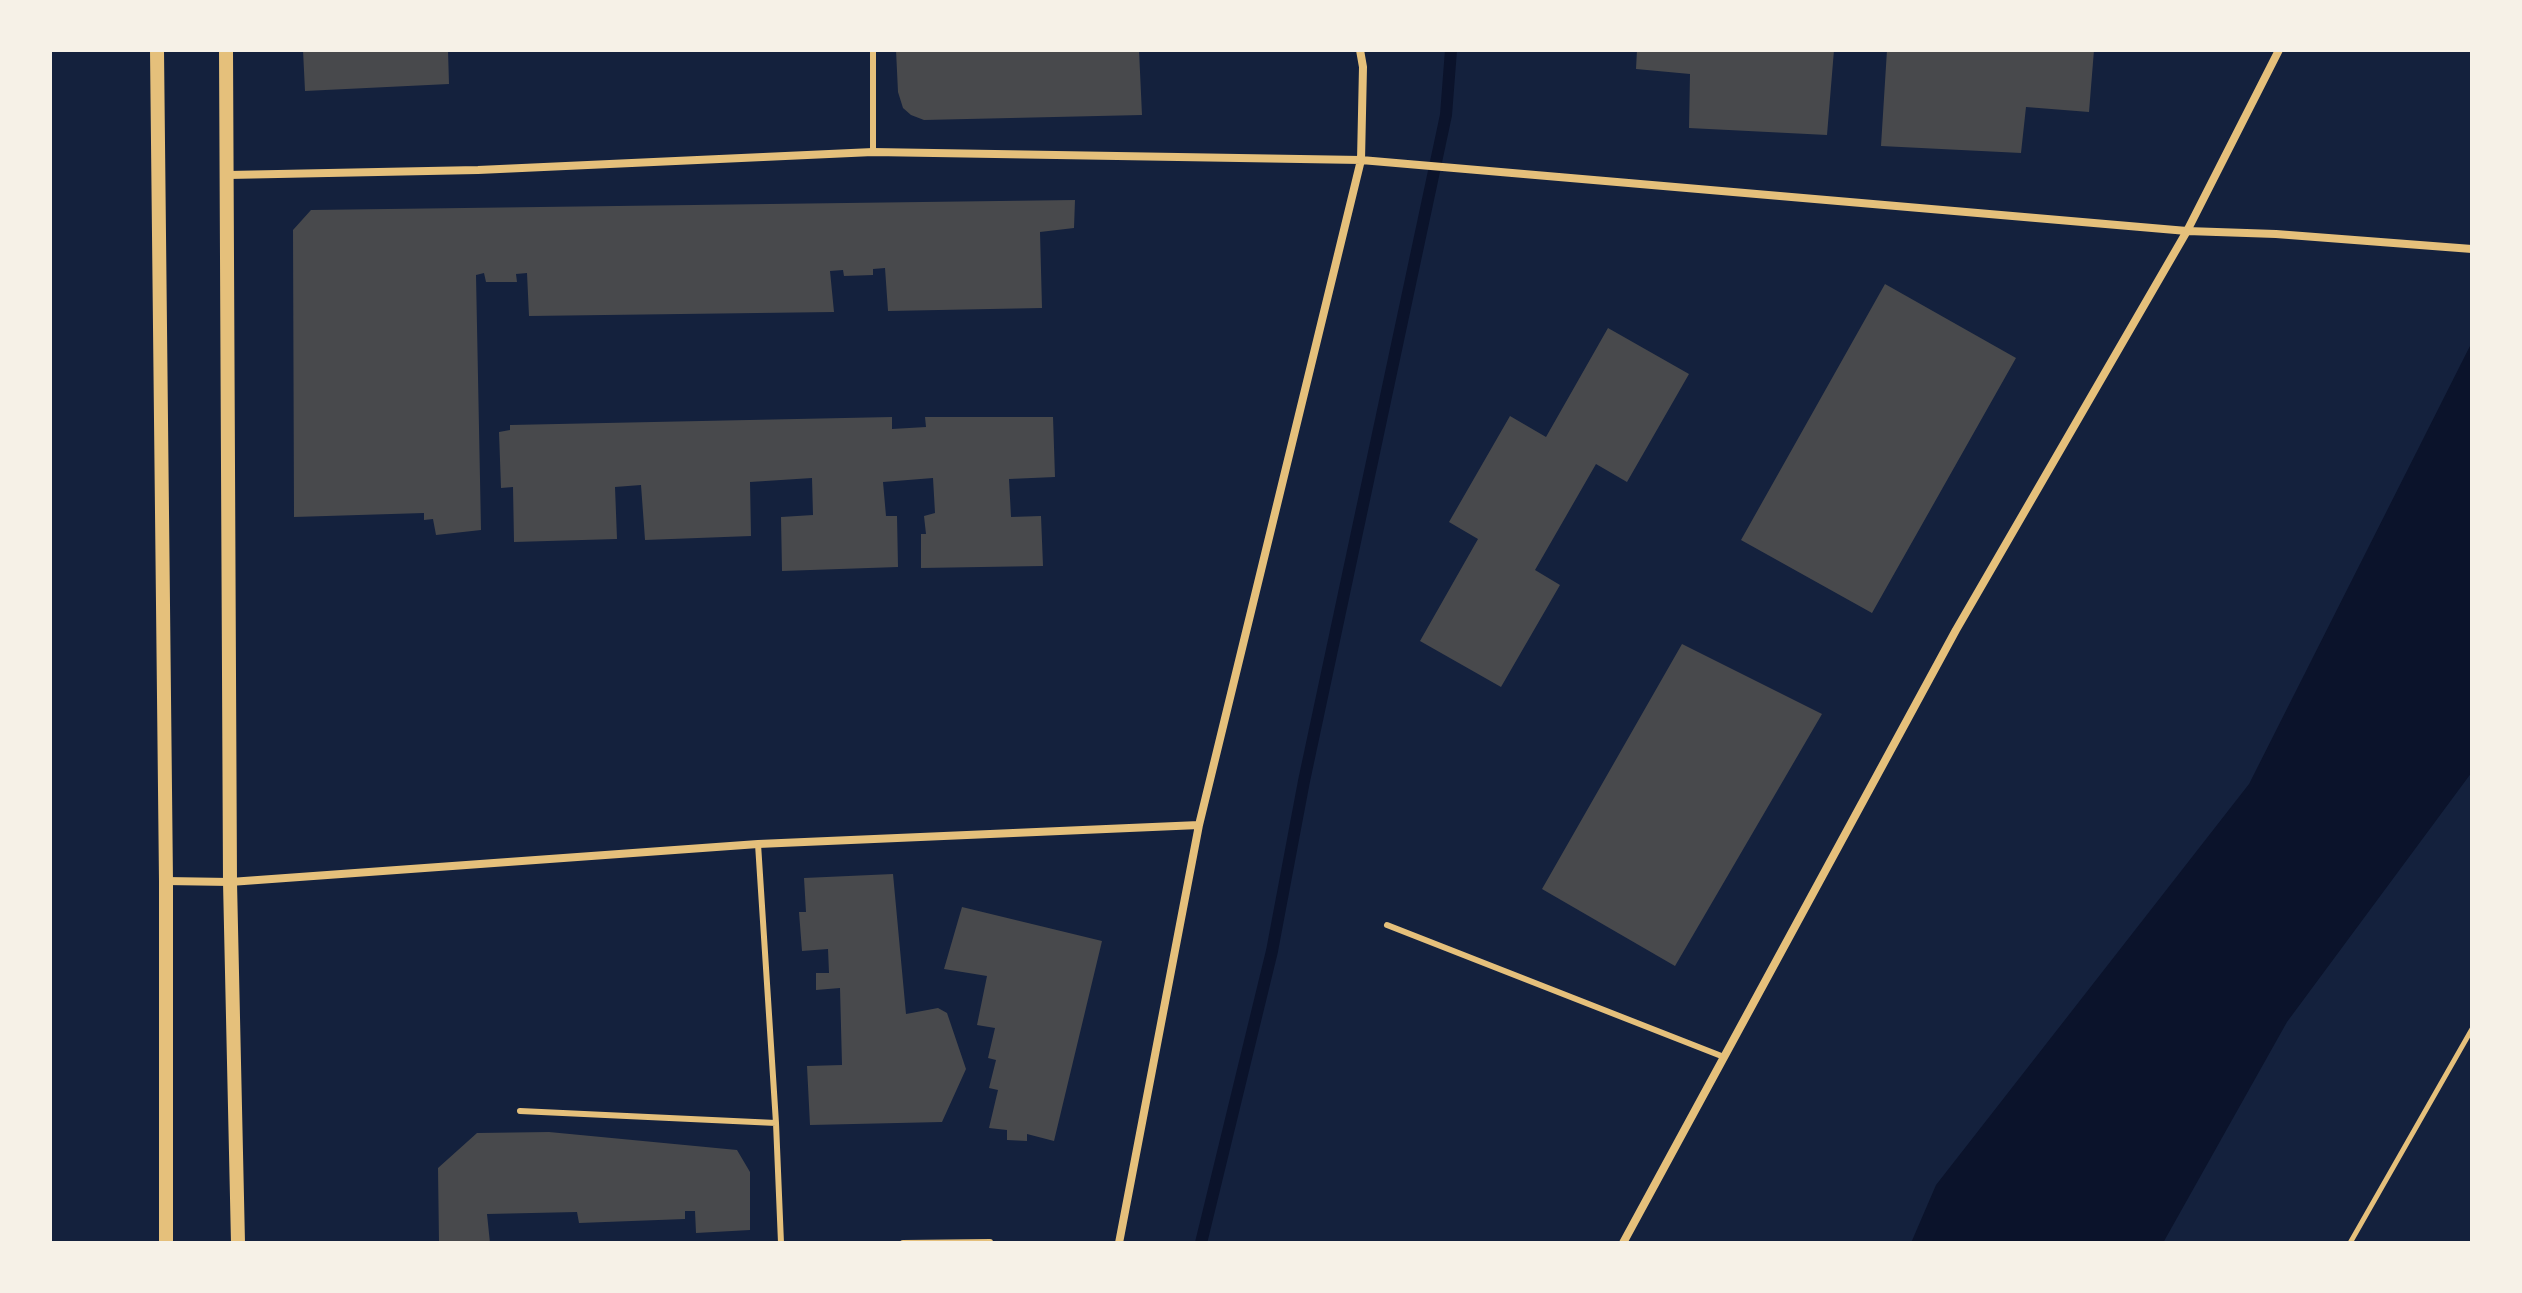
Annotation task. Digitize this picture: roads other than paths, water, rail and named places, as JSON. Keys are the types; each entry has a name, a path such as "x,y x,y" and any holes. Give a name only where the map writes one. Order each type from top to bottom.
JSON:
{"street":[{"path":"157,50 166,881 166,1243"},
{"path":"226,50 230,882 238,1243"},
{"path":"1119,1243 1199,825 1361,160 1363,67 1360,50"},
{"path":"1623,1243 1956,630 2187,231 2279,50"},
{"path":"228,175 478,170 873,152 1361,160 2187,231 2276,234 2472,249"},
{"path":"166,881 230,882 758,844 1199,825"}],"lane":[{"path":"873,50 873,152"},
{"path":"758,844 781,1243"},
{"path":"1387,925 1724,1057"},
{"path":"520,1111 776,1123"},
{"path":"903,1243 990,1242"}],"water":[{"path":"2472,342 2472,772 2287,1022 2163,1243 1911,1243 1936,1185 2249,784"}],"waterway":[{"path":"1201,1243 1272,951 1304,781 1446,115 1451,50"}]}
